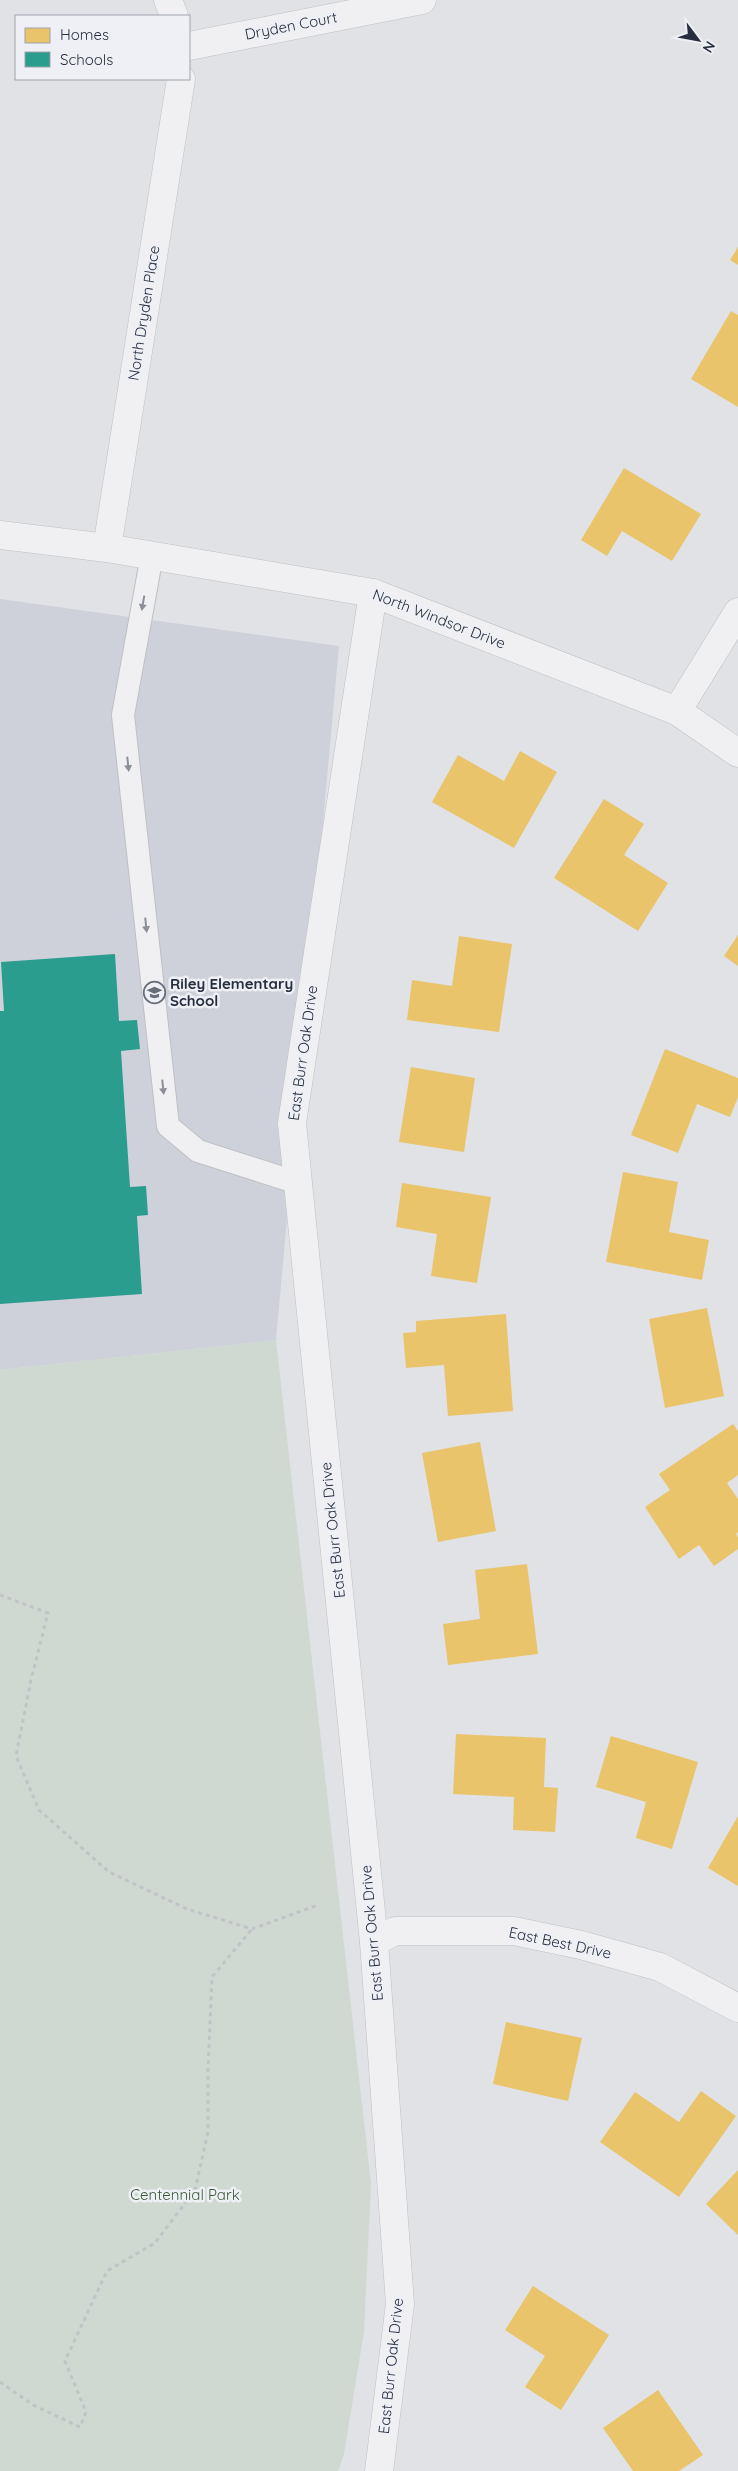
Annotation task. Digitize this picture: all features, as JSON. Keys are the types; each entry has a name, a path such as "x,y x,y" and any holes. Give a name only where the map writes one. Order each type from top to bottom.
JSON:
{"street":[{"path":"168,0 174,15"},
{"name":"Dryden Court","path":"190,46 422,0"},
{"name":"North Dryden Place","path":"107,548 181,80"},
{"name":"North Windsor Drive","path":"0,535 107,548 373,593 677,710 738,753"},
{"name":"East Burr Oak Drive","path":"373,593 292,1123 374,1942 400,2304 379,2471"},
{"path":"677,710 738,612"},
{"name":"East Best Drive","path":"374,1942 395,1931 514,1931 581,1945 660,1967 738,2008"}],"lane":[{"path":"152,555 122,715 168,1126 198,1151 298,1183"}],"path":[{"path":"0,1595 48,1613 31,1680 16,1756 38,1810 109,1872 187,1909 252,1929"},
{"path":"0,2382 33,2405 80,2427 86,2412 66,2361 107,2271 155,2243 194,2190 208,2132 208,2070 212,1977 252,1929 318,1905"}],"shaded area":[{"name":"Riley Elementary School","path":"0,599 339,646 276,1340 0,1370"}],"green space":[{"name":"Centennial Park","path":"276,1340 371,2184 364,2332 344,2454 338,2471 0,2471 0,1370"}],"building: Homes":[{"path":"738,247 738,265 730,260"},
{"path":"731,311 738,315 738,407 691,379"},
{"path":"624,468 701,514 672,561 622,531 607,556 581,540"},
{"path":"520,751 557,772 514,848 432,802 458,755 504,781"},
{"path":"604,799 644,824 624,855 668,883 638,931 554,878"},
{"path":"738,935 738,966 724,956"},
{"path":"459,936 512,944 499,1032 407,1020 412,980 452,986"},
{"path":"665,1049 738,1078 738,1097 730,1117 697,1104 678,1153 631,1135"},
{"path":"411,1067 475,1078 464,1152 399,1142"},
{"path":"623,1172 678,1182 669,1232 709,1240 702,1280 606,1262"},
{"path":"402,1183 491,1197 477,1283 431,1276 437,1234 396,1227"},
{"path":"707,1308 724,1396 665,1408 649,1319"},
{"path":"506,1314 513,1411 448,1416 444,1365 406,1368 403,1333 416,1332 416,1321"},
{"path":"733,1424 738,1431 738,1475 727,1483 738,1499 738,1532 736,1534 738,1537 738,1549 714,1566 699,1545 679,1559 645,1507 670,1490 659,1474"},
{"path":"480,1442 496,1531 438,1542 422,1453"},
{"path":"527,1564 538,1654 448,1665 443,1624 480,1619 475,1570"},
{"path":"456,1734 546,1738 544,1787 558,1788 555,1832 513,1830 514,1797 453,1794"},
{"path":"611,1736 698,1762 672,1849 636,1838 646,1802 596,1787"},
{"path":"738,1816 738,1886 708,1868"},
{"path":"506,2022 582,2038 568,2101 493,2084"},
{"path":"701,2091 736,2116 679,2197 600,2142 635,2092 679,2122"},
{"path":"738,2170 738,2235 706,2204"},
{"path":"533,2286 609,2335 561,2410 525,2387 545,2356 505,2330"},
{"path":"658,2390 703,2455 679,2471 633,2471 603,2428"}],"building: Schools":[{"path":"115,954 119,1021 137,1020 140,1049 121,1051 130,1187 146,1186 148,1215 137,1216 142,1294 0,1304 0,1011 4,1011 1,962"}],"place":[{"name":"Riley Elementary School","path":"154,993"}]}
